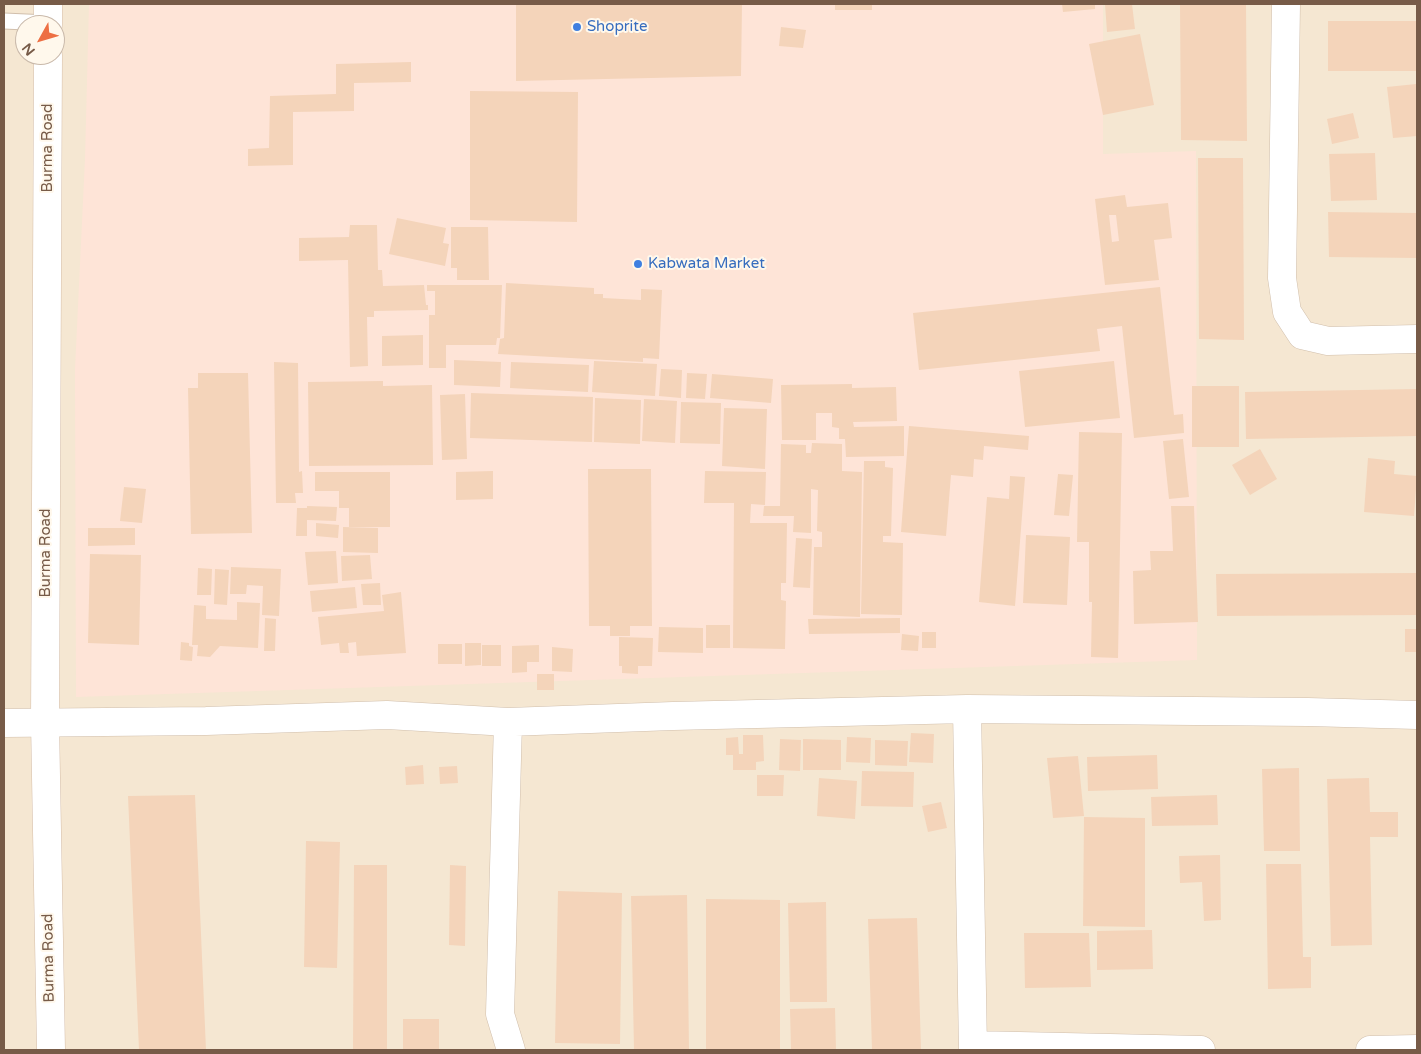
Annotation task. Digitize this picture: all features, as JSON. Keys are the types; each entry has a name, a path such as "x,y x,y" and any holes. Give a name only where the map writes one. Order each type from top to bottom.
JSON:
{"street":[{"path":"1286,4 1282,278 1287,312 1302,335 1328,341 1417,339"},
{"name":"Burma Road","path":"48,65 45,722 51,1050"},
{"path":"4,723 206,721 387,715 508,722 967,709 1308,712 1417,715"},
{"path":"967,709 973,1048 1201,1050"},
{"path":"508,722 500,1014 511,1050"},
{"path":"1370,1050 1417,1049"}],"shaded area":[{"path":"4,4 1417,4 1417,1050 4,1050"},
{"name":"Kabwata Market","path":"89,4 1103,4 1103,154 1196,151 1197,660 76,697 75,369 85,159"}],"building":[{"path":"516,4 742,4 741,76 516,81"},
{"path":"835,4 872,4 872,10 835,10"},
{"path":"1062,4 1095,4 1095,9 1063,12"},
{"path":"1105,4 1132,4 1135,29 1107,32"},
{"path":"1180,4 1246,4 1247,141 1181,140"},
{"path":"1328,21 1417,21 1417,71 1328,71"},
{"path":"781,27 806,30 803,48 779,46"},
{"path":"1140,34 1154,105 1103,115 1089,44"},
{"path":"411,62 411,82 354,83 354,111 293,112 293,165 248,166 248,149 269,148 270,96 336,94 336,64"},
{"path":"1416,84 1417,136 1393,138 1387,87"},
{"path":"470,91 578,92 577,222 470,220"},
{"path":"1353,113 1359,138 1332,144 1327,119"},
{"path":"1375,153 1377,200 1331,201 1329,154"},
{"path":"1198,158 1243,158 1244,340 1199,339"},
{"path":"1125,195 1127,207 1168,203 1172,238 1154,240 1159,280 1105,285 1095,199","holes":["1109,215 1116,215 1119,241 1112,242"]},
{"path":"1328,212 1417,213 1417,258 1329,257"},
{"path":"397,218 446,228 443,243 449,244 445,266 389,254"},
{"path":"350,225 377,225 378,270 382,270 383,286 424,285 426,305 428,305 428,310 374,311 374,317 367,317 368,366 350,367 348,260 299,261 299,238 349,237"},
{"path":"451,227 488,227 489,280 457,280 457,268 451,268"},
{"path":"506,283 594,288 594,294 603,294 603,298 641,300 641,289 662,290 659,359 643,358 643,362 498,354 500,339 504,338"},
{"path":"427,285 502,285 500,338 497,338 496,345 446,345 446,368 429,368 429,315 435,315 435,291 427,291"},
{"path":"1160,287 1174,415 1183,414 1184,433 1134,438 1122,326 1097,329 1100,351 919,370 913,313"},
{"path":"423,335 423,365 382,366 382,336"},
{"path":"454,360 501,362 500,387 454,385"},
{"path":"594,361 657,364 655,396 592,392"},
{"path":"1114,361 1120,418 1025,427 1019,371"},
{"path":"274,362 298,363 299,472 302,471 303,493 295,493 296,503 276,503"},
{"path":"511,362 589,365 588,392 510,388"},
{"path":"661,369 682,370 681,398 659,396"},
{"path":"198,373 248,373 252,533 191,534 188,388 198,388"},
{"path":"687,373 707,374 705,399 686,398"},
{"path":"712,374 773,379 771,403 710,398"},
{"path":"383,381 383,386 432,385 433,465 309,466 308,382"},
{"path":"852,384 852,388 896,387 897,421 853,422 854,427 904,426 904,456 846,457 845,439 839,439 839,428 832,427 832,413 816,413 816,440 782,440 781,385"},
{"path":"1192,386 1239,386 1239,447 1192,447"},
{"path":"1417,389 1417,436 1246,439 1245,392"},
{"path":"471,393 593,397 592,442 470,438"},
{"path":"465,394 467,459 442,460 440,395"},
{"path":"595,398 641,400 640,444 594,442"},
{"path":"644,399 677,401 675,443 642,441"},
{"path":"681,402 721,403 720,444 680,443"},
{"path":"724,408 767,409 765,469 722,466"},
{"path":"909,426 1029,436 1028,450 984,446 983,460 974,459 973,477 951,475 946,536 901,532"},
{"path":"1079,432 1122,433 1118,658 1091,657 1092,602 1089,602 1089,542 1077,542"},
{"path":"1183,439 1189,497 1169,499 1163,441"},
{"path":"812,443 842,444 842,471 862,472 860,617 813,615 814,547 822,547 822,532 817,531 818,490 811,489 811,533 793,532 794,516 763,516 764,506 780,506 781,444 806,445 806,453 811,453"},
{"path":"1260,449 1277,479 1250,495 1232,465"},
{"path":"1368,458 1395,461 1394,474 1417,476 1414,516 1364,512"},
{"path":"864,461 885,461 885,467 893,468 891,536 883,536 883,542 903,543 902,615 861,614"},
{"path":"588,469 651,469 652,626 630,626 630,636 610,636 610,626 589,626"},
{"path":"493,471 493,499 456,500 456,472"},
{"path":"705,471 766,472 765,505 751,504 750,523 787,523 786,583 781,583 781,600 786,601 785,649 733,648 734,503 704,503"},
{"path":"315,472 390,472 390,527 349,527 349,508 339,508 339,491 315,491"},
{"path":"1058,474 1073,475 1069,516 1054,515"},
{"path":"1010,476 1025,477 1015,606 979,602 987,497 1009,499"},
{"path":"124,487 146,489 142,523 120,521"},
{"path":"307,506 337,507 336,521 307,520 307,536 296,536 297,508 307,508"},
{"path":"1171,506 1194,506 1198,622 1134,624 1133,571 1151,570 1150,551 1173,551"},
{"path":"316,523 339,525 338,538 316,536"},
{"path":"343,527 378,528 378,553 343,552"},
{"path":"88,528 135,528 135,545 88,546"},
{"path":"1026,535 1070,537 1067,605 1023,603"},
{"path":"796,538 812,539 810,588 793,587"},
{"path":"336,551 338,583 308,585 305,552"},
{"path":"90,554 141,555 139,645 88,643"},
{"path":"370,555 372,579 342,581 341,556"},
{"path":"231,567 281,569 279,616 262,615 263,586 247,585 246,594 230,594"},
{"path":"198,568 212,569 211,595 197,595"},
{"path":"215,569 229,570 227,605 214,604"},
{"path":"1417,573 1417,615 1217,616 1216,574"},
{"path":"380,583 381,605 363,605 361,584"},
{"path":"355,587 357,608 312,612 310,591"},
{"path":"401,592 406,653 357,656 356,642 348,643 349,653 340,653 339,643 321,645 318,617 384,611 382,595"},
{"path":"237,602 260,603 258,648 220,646 210,657 197,656 198,645 192,645 194,605 206,606 206,619 237,620"},
{"path":"265,618 276,619 275,651 264,651"},
{"path":"900,618 900,633 809,634 808,619"},
{"path":"706,625 730,625 730,648 706,648"},
{"path":"659,627 703,628 703,653 658,652"},
{"path":"1405,629 1417,629 1417,652 1405,652"},
{"path":"922,632 936,632 936,648 922,648"},
{"path":"902,634 919,636 918,651 901,650"},
{"path":"619,637 653,638 652,666 638,666 638,674 622,673 622,666 619,666"},
{"path":"181,642 189,643 189,646 193,647 192,661 180,660"},
{"path":"465,643 481,643 481,665 465,666"},
{"path":"438,644 462,644 462,664 438,664"},
{"path":"482,645 501,645 501,666 482,666"},
{"path":"539,645 539,662 527,662 527,672 512,673 512,646"},
{"path":"552,647 573,649 572,672 552,671"},
{"path":"537,674 554,674 554,690 537,690"},
{"path":"911,733 934,734 933,763 909,762"},
{"path":"743,735 763,735 764,761 756,762 756,770 733,770 733,755 726,755 726,738 738,737 739,754 743,754"},
{"path":"847,737 871,738 870,763 846,762"},
{"path":"780,739 801,740 800,771 779,770"},
{"path":"803,739 841,740 841,770 803,770"},
{"path":"875,740 908,741 907,766 875,765"},
{"path":"1157,755 1158,789 1088,791 1087,757"},
{"path":"1078,756 1084,816 1053,818 1047,758"},
{"path":"423,765 424,784 406,785 405,767"},
{"path":"457,766 458,783 440,784 439,767"},
{"path":"1299,768 1300,851 1264,851 1262,769"},
{"path":"862,771 914,772 913,807 861,806"},
{"path":"757,775 784,775 783,796 757,796"},
{"path":"819,778 857,781 855,819 817,816"},
{"path":"1369,778 1370,812 1398,812 1398,837 1370,837 1372,945 1331,946 1327,779"},
{"path":"195,795 206,1050 139,1050 128,796"},
{"path":"1217,795 1218,825 1152,826 1151,797"},
{"path":"941,802 947,828 928,832 922,806"},
{"path":"1084,817 1145,818 1145,927 1083,926"},
{"path":"306,841 340,842 337,968 304,967"},
{"path":"1220,855 1221,920 1204,921 1202,882 1180,883 1179,856"},
{"path":"1266,864 1301,864 1303,957 1311,957 1311,988 1268,989"},
{"path":"354,865 387,865 387,1050 353,1050"},
{"path":"450,865 466,866 465,946 449,945"},
{"path":"558,891 622,893 620,1044 555,1043"},
{"path":"687,895 689,1050 634,1050 631,896"},
{"path":"706,899 780,900 780,1050 706,1050"},
{"path":"826,902 827,1002 790,1002 788,903"},
{"path":"917,918 921,1050 872,1050 868,919"},
{"path":"1152,930 1153,969 1097,970 1097,931"},
{"path":"1024,933 1089,933 1091,987 1025,988"},
{"path":"835,1008 836,1050 791,1050 790,1009"},
{"path":"403,1019 439,1019 439,1050 403,1050"}],"place":[{"name":"Shoprite","path":"577,27"},
{"name":"Kabwata Market","path":"638,264"}]}
